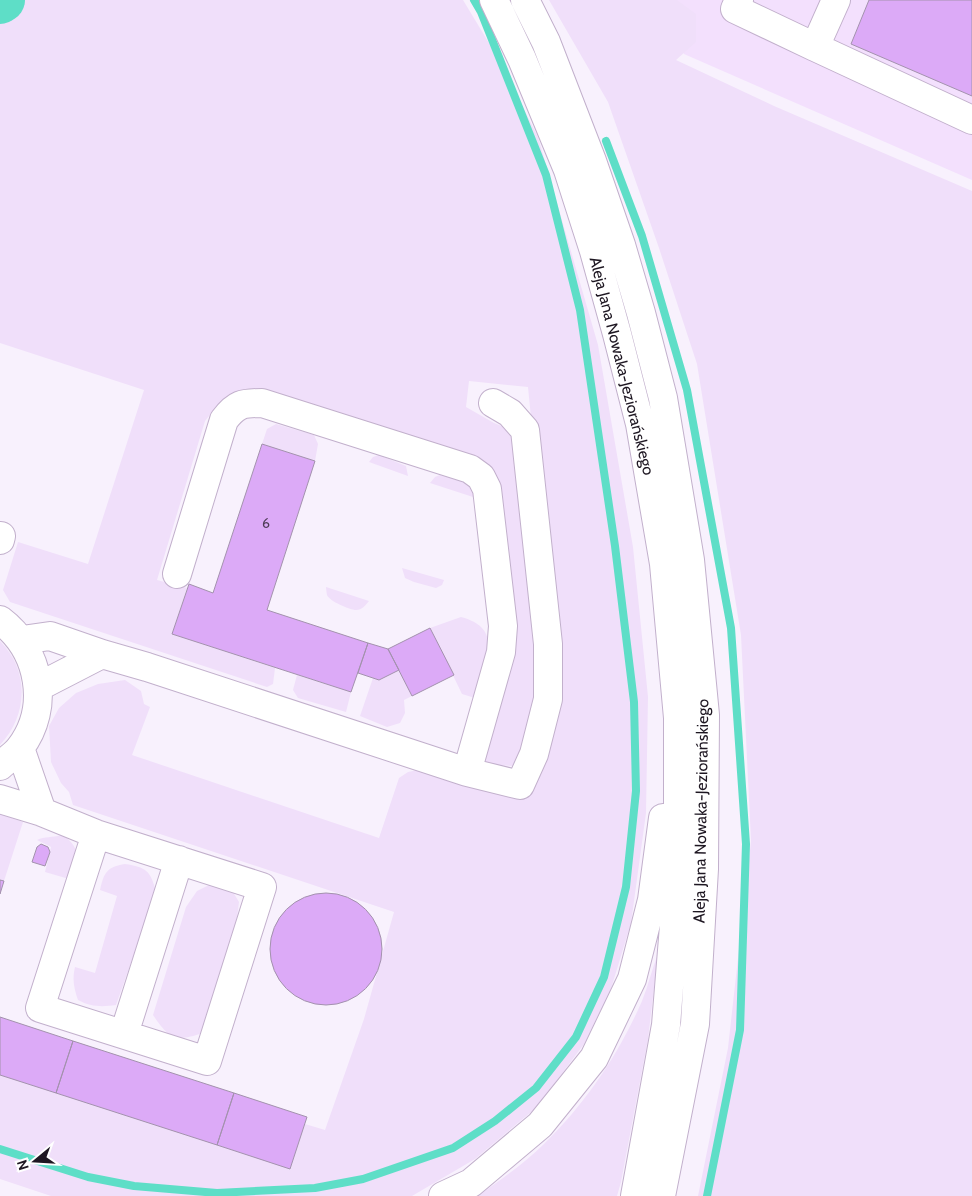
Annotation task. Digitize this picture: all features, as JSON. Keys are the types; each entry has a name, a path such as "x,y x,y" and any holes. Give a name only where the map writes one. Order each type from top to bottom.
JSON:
{"main road":[{"name":"Aleja Jana Nowaka-Jeziorańskiego","path":"494,0 522,58 568,170 594,251 618,334 644,444 664,564 678,718 678,876 666,1025 635,1196"},
{"name":"Aleja Jana Nowaka-Jeziorańskiego","path":"525,0 546,42 592,160 621,245 641,312 663,398 690,560 705,715 704,869 695,1024 661,1196"},
{"path":"816,47 836,0"},
{"path":"733,3 816,47 972,120"},
{"path":"177,574 224,420 233,408 248,403 262,403 470,469 481,478 487,489 503,626 501,652 467,772"},
{"path":"22,640 50,636 467,772 520,785 534,754 548,700 548,644 525,430 510,413 493,403"},
{"path":"0,620 22,640 33,662 38,687 37,709 31,730 10,757 42,812"},
{"path":"38,687 102,654"},
{"path":"443,1196 471,1182 540,1125 594,1058 632,979 650,909 678,718"},
{"path":"0,799 42,812 96,834 262,887 207,1061 40,1008 96,834"},
{"path":"124,1034 179,860"}],"shaded area":[{"path":"0,0 463,0 498,58 538,137 598,345 633,547 648,697 646,813 631,923 610,992 584,1044 537,1107 475,1159 412,1196 51,1196 0,1179 0,1075 290,1168 305,1124 325,1130 364,1019 394,912 73,805 69,792 61,783 51,762 49,726 59,708 76,693 98,684 125,680 141,691 144,704 150,707 132,755 379,838 399,778 408,772 422,769 525,795 542,750 533,438 528,387 469,381 466,407 494,423 511,430 518,444 539,657 534,728 527,753 513,766 480,764 514,645 491,473 243,394 217,406 205,421 157,580 187,588 172,634 275,668 273,684 267,687 10,602 3,590 18,542 88,564 144,390 0,343"},
{"path":"549,0 677,0 696,14 696,42 676,60 774,106 972,191 972,1196 698,1196 728,1048 751,841 741,635 697,364 608,102"},
{"path":"648,0 972,0 972,180 684,54"},
{"path":"276,424 314,435 318,444 315,461 262,444 267,429"},
{"path":"379,455 406,466 408,476 369,462 373,457"},
{"path":"440,475 467,483 473,488 473,497 430,483 435,477"},
{"path":"402,568 444,580 442,585 436,588 414,582 405,578"},
{"path":"326,587 369,601 360,609 349,608 329,597"},
{"path":"461,617 475,623 484,630 488,639 487,661 475,698 462,694 430,628"},
{"path":"0,641 10,653 17,666 21,679 22,693 16,720 0,745"},
{"path":"399,670 412,696 404,700 405,713 400,723 387,727 360,716 373,678 379,680"},
{"path":"297,675 351,692 346,712 298,698 293,690"},
{"path":"0,814 23,822 4,881 0,880"},
{"path":"61,835 73,845 78,857 78,861 69,879 45,872 51,847 37,840"},
{"path":"125,864 146,871 152,879 156,892 116,1005 92,1005 78,1000 74,984 75,967 95,973 117,896 100,890 101,884 107,871"},
{"path":"211,884 233,892 239,902 237,918 203,1033 186,1038 174,1037 164,1030 153,1015 186,907 197,891"},
{"path":"658,954 648,1039 617,1196 478,1196 512,1172 536,1151 559,1129 587,1095 612,1059 633,1021"}],"building":[{"path":"869,0 972,0 972,96 851,44"},
{"path":"262,444 315,461 267,610 368,643 351,692 172,634 189,584 213,593"},
{"path":"430,628 454,675 412,696 388,649"},
{"path":"368,643 388,649 399,670 379,680 358,673"},
{"path":"41,844 48,847 50,852 45,866 32,862 37,847"},
{"path":"0,880 4,881 0,894"},
{"path":"326,893 347,897 366,909 378,928 382,949 378,970 366,989 347,1001 326,1005 305,1001 286,989 274,970 270,949 274,928 286,909 305,897"},
{"path":"0,1017 73,1041 56,1093 0,1075"},
{"path":"73,1041 234,1093 217,1145 56,1093"},
{"path":"234,1093 307,1117 290,1169 217,1145"}],"waterway":[{"path":"0,1149 88,1177 134,1186 217,1193 315,1188 363,1179 453,1148 495,1121 536,1088 576,1037 604,977 626,887 636,791 634,702 615,546 580,310 546,175 481,12 474,0"},
{"path":"606,141 642,236 687,390 731,628 746,844 740,1030 707,1196"}]}
